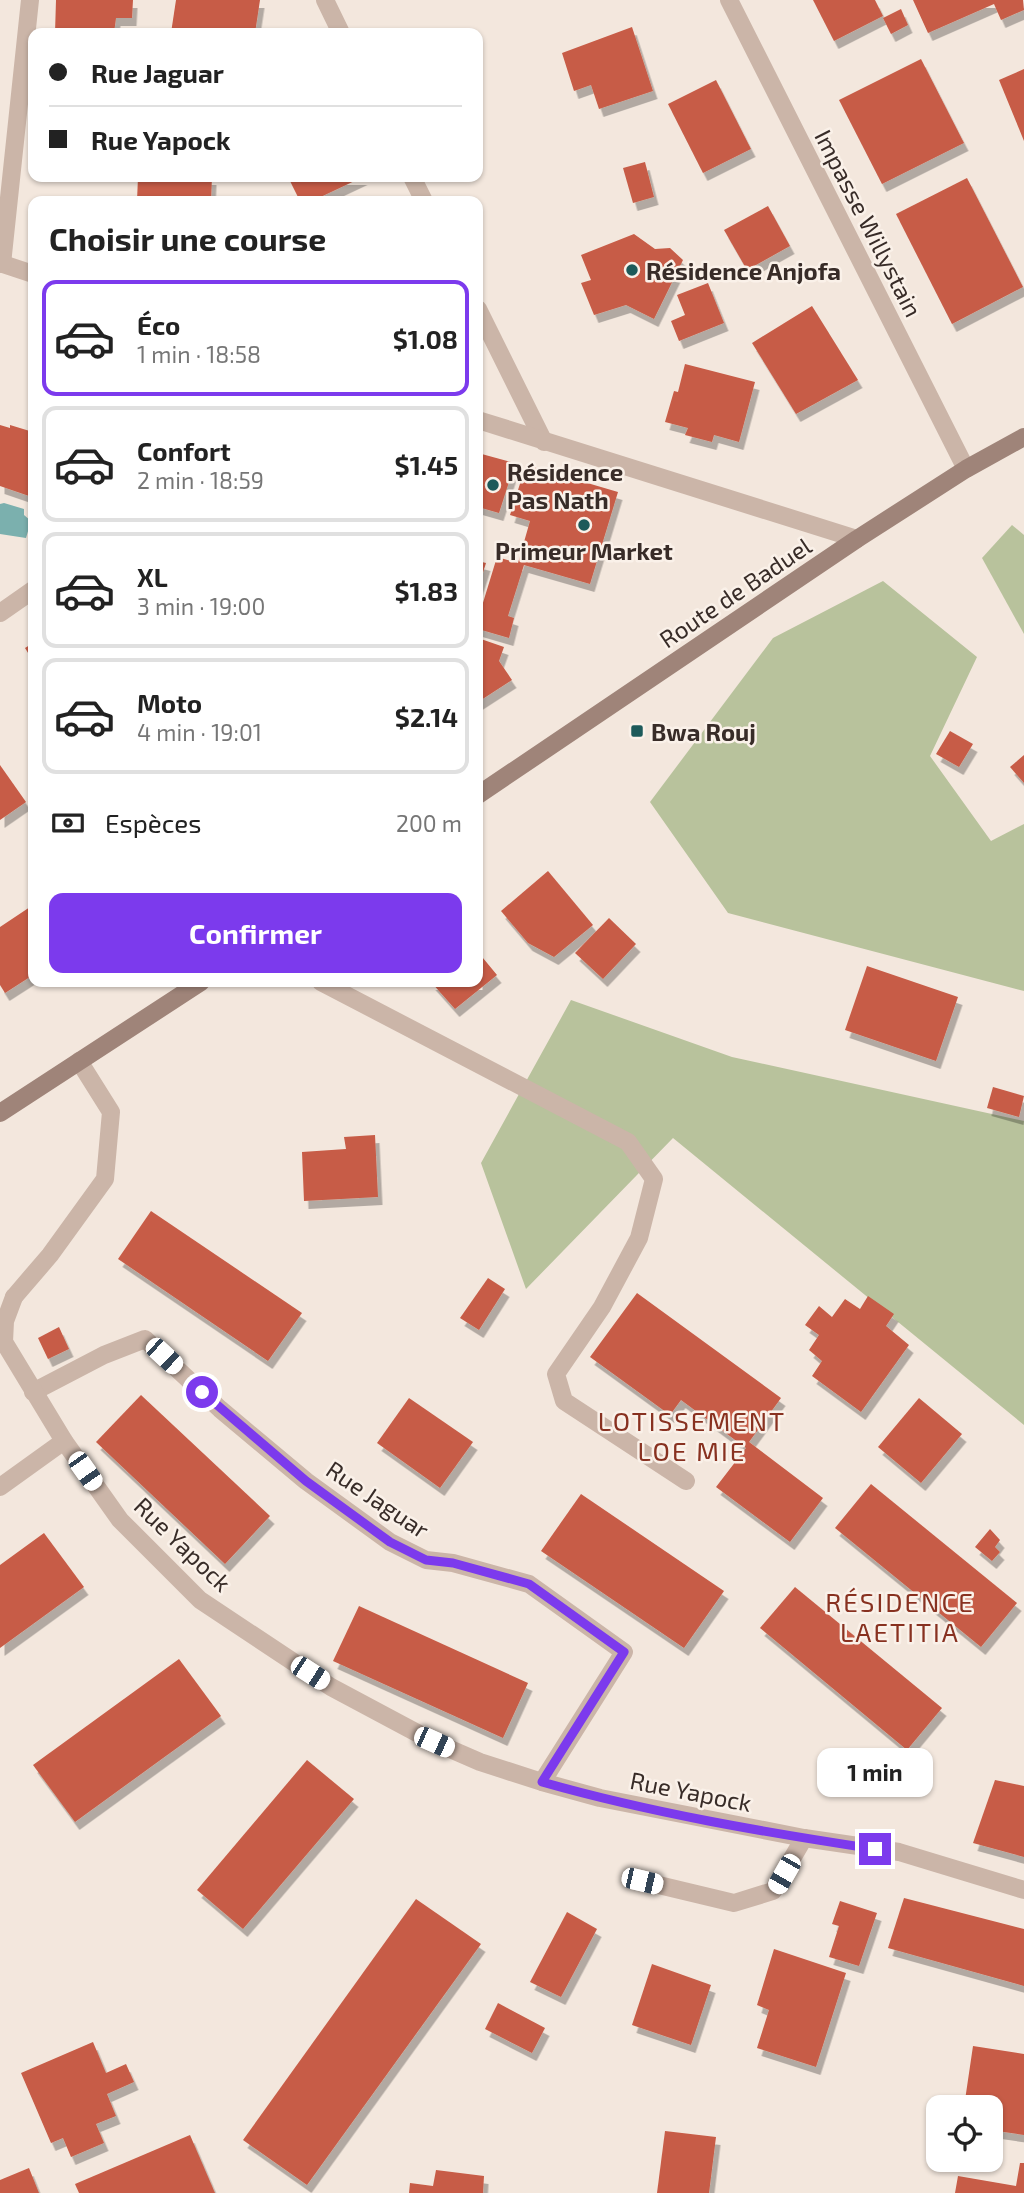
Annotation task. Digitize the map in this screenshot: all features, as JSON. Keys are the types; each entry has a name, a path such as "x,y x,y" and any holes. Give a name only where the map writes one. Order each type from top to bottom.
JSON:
{"main road":[{"name":"Route de Baduel","path":"483,792 856,539 966,469 1024,437"},
{"path":"0,1113 193,987"}],"street":[{"path":"28,272 1,264 30,0"},
{"path":"325,0 339,28"},
{"name":"Impasse Willystain","path":"729,0 966,469"},
{"path":"483,319 544,442"},
{"path":"483,422 856,539"},
{"path":"0,613 28,593"},
{"path":"331,987 628,1142 654,1179 639,1238 602,1307 556,1374 564,1401 686,1481"},
{"name":"Rue Yapock","path":"79,1061 111,1112 105,1179 50,1255 14,1297 5,1321 4,1342 64,1441 120,1520 200,1600 331,1687 406,1728 480,1762 600,1798 804,1838 899,1852 1024,1890"},
{"name":"Rue Jaguar","path":"33,1392 104,1355 145,1339 220,1409 306,1481 390,1542 426,1560 453,1563 529,1584 624,1652 542,1782"},
{"path":"0,1487 64,1441"},
{"path":"642,1881 734,1903 774,1891 804,1838"}],"green space":[{"path":"1012,525 1024,535 1024,634 982,558"},
{"path":"883,581 977,657 930,756 991,841 1024,824 1024,991 728,913 650,802 773,638"},
{"path":"571,1000 732,1057 1024,1121 1024,1425 673,1138 526,1289 481,1163"}],"water":[{"path":"0,504 24,509 24,515 28,518 26,538 0,534"}],"building":[{"path":"56,0 133,0 132,18 116,18 115,28 55,28"},
{"path":"176,0 260,0 256,28 172,28"},
{"path":"813,0 875,0 883,16 834,41"},
{"path":"913,0 1023,0 1024,10 1001,20 994,4 928,33"},
{"path":"901,9 908,25 891,34 883,18"},
{"path":"632,27 653,91 599,109 591,85 574,91 562,53"},
{"path":"921,59 964,143 882,184 839,100"},
{"path":"1024,69 1024,141 999,80"},
{"path":"716,80 751,149 703,173 668,104"},
{"path":"645,162 654,197 633,203 623,168"},
{"path":"967,178 1023,287 952,324 896,214"},
{"path":"138,182 212,182 211,196 137,196"},
{"path":"290,182 352,182 323,196 298,196"},
{"path":"768,206 790,246 747,270 724,230"},
{"name":"Résidence Anjofa","path":"634,234 655,249 670,248 683,260 654,319 626,305 594,315 581,283 591,280 581,255"},
{"path":"708,283 724,323 679,341 671,321 685,315 677,295"},
{"path":"812,306 858,380 796,414 752,343"},
{"path":"685,364 755,382 739,442 714,435 712,442 685,435 688,428 665,422 674,391 678,392"},
{"path":"0,425 28,430 28,496 0,486"},
{"name":"Résidence Pas Nath","path":"483,454 515,463 499,513 483,508"},
{"path":"526,465 618,492 590,584 524,565 508,616 514,618 509,638 483,630 483,603 497,557 518,563 530,521 510,515"},
{"path":"483,640 504,647 499,661 512,680 483,699"},
{"path":"950,731 973,744 959,767 936,754"},
{"path":"1024,755 1024,783 1010,767"},
{"path":"0,765 26,802 0,820"},
{"path":"548,871 593,925 554,957 528,943 501,911"},
{"path":"28,908 28,978 5,993 0,985 0,927"},
{"path":"609,918 636,944 603,979 575,953"},
{"path":"483,958 497,975 483,986"},
{"path":"867,966 958,997 936,1061 845,1030"},
{"path":"435,987 482,987 455,1009"},
{"path":"993,1087 1024,1096 1019,1117 987,1108"},
{"path":"375,1135 378,1197 304,1201 302,1152 346,1149 344,1137"},
{"path":"151,1211 302,1313 268,1361 118,1259"},
{"path":"488,1278 505,1289 479,1330 460,1318"},
{"path":"637,1293 781,1398 749,1442 823,1498 790,1542 716,1487 746,1448 681,1400 670,1415 590,1357"},
{"path":"868,1296 894,1314 886,1326 909,1345 861,1412 812,1376 822,1361 809,1350 819,1335 805,1325 819,1306 832,1317 845,1299 860,1309"},
{"path":"59,1327 69,1349 48,1359 38,1338"},
{"path":"141,1395 270,1516 225,1564 96,1442"},
{"path":"409,1398 473,1442 440,1488 377,1443"},
{"path":"919,1398 962,1434 921,1483 878,1447"},
{"path":"871,1484 1017,1603 981,1647 835,1528"},
{"path":"581,1494 724,1591 684,1648 541,1551"},
{"path":"990,1529 1000,1540 995,1547 1000,1552 992,1561 975,1547"},
{"path":"44,1533 84,1587 0,1648 0,1565"},
{"path":"795,1587 942,1708 907,1750 760,1628"},
{"path":"359,1606 528,1683 503,1738 333,1661"},
{"path":"179,1659 221,1716 75,1822 33,1765"},
{"path":"307,1760 354,1799 243,1929 197,1890"},
{"path":"995,1780 1024,1786 1024,1857 973,1843"},
{"path":"904,1898 1024,1929 1024,1986 888,1948"},
{"path":"416,1899 481,1944 307,2185 243,2140"},
{"path":"840,1901 877,1913 859,1966 829,1957 839,1926 832,1924"},
{"path":"567,1912 597,1929 561,1997 530,1982"},
{"path":"774,1949 846,1973 816,2067 757,2048 769,2010 757,2005"},
{"path":"652,1964 711,1985 691,2045 632,2025"},
{"path":"498,2003 545,2028 532,2053 485,2029"},
{"path":"93,2042 106,2073 126,2064 134,2082 107,2094 116,2116 96,2124 104,2143 71,2157 63,2138 51,2143 21,2073"},
{"path":"973,2046 1024,2054 1024,2135 1003,2132 1003,2095 966,2095"},
{"path":"665,2131 716,2137 709,2193 657,2193"},
{"path":"190,2135 215,2193 79,2193 75,2184"},
{"path":"1020,2163 1024,2163 1024,2193 955,2193 958,2176 1016,2186"},
{"path":"29,2168 39,2193 0,2193 0,2180"},
{"path":"436,2170 484,2176 483,2193 409,2193 410,2183 433,2186"}],"place":[{"name":"Résidence Anjofa","path":"632,270"},
{"name":"Résidence Pas Nath","path":"493,485"},
{"name":"Primeur Market","path":"584,525"},
{"name":"Bwa Rouj","path":"637,731"}],"district":[{"name":"LOTISSEMENT LOE MIE","path":"692,1435"},
{"name":"RÉSIDENCE LAETITIA","path":"900,1616"}],"route":[{"path":"202,1392 306,1481 390,1542 426,1560 453,1563 529,1584 624,1652 542,1782 600,1798 804,1838 875,1849"}]}
